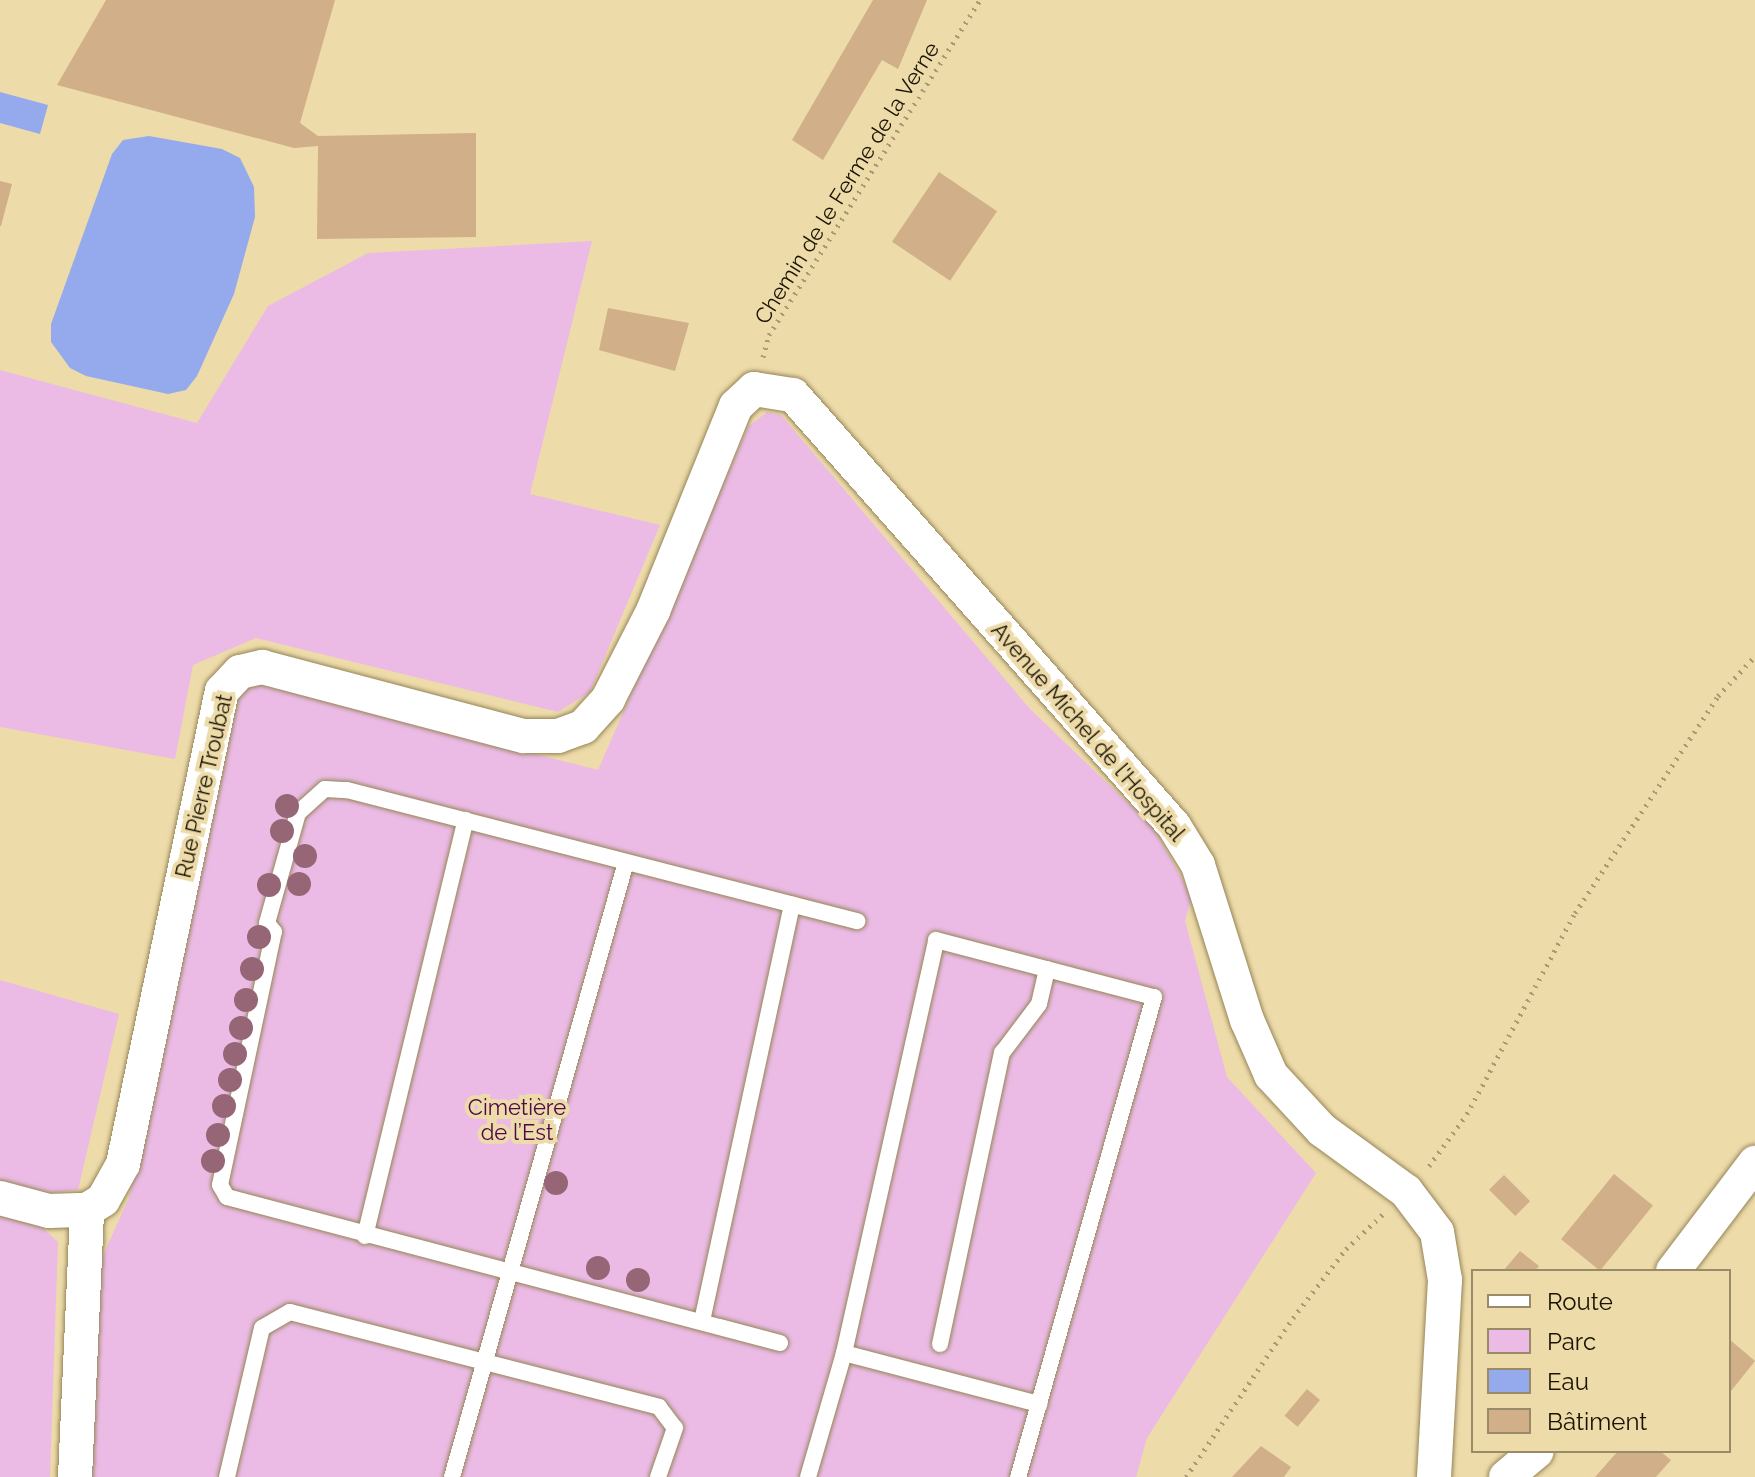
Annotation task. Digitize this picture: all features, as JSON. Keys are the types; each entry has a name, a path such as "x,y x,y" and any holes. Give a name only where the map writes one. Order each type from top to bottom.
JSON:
{"street":[{"name":"Avenue Michel de l'Hospital","path":"754,389 793,395 1174,826 1198,865 1247,1020 1271,1075 1322,1130 1406,1191 1437,1232 1445,1280 1434,1477"},
{"name":"Rue Pierre Troubat","path":"87,1210 103,1200 123,1164 222,691 240,672 262,667 524,736 558,736 583,727 608,699 653,611 736,406 754,389"},
{"path":"1675,1269 1755,1163"},
{"path":"0,1198 49,1211 87,1210 75,1477"},
{"path":"1506,1477 1535,1453"}],"lane":[{"path":"780,1343 249,1206 227,1197 220,1185 274,932 267,923 298,813 325,789 347,790 857,921"},
{"path":"365,1236 466,820"},
{"path":"452,1477 626,862"},
{"path":"702,1321 792,905"},
{"path":"808,1477 844,1353 936,940 1154,997 1018,1477"},
{"path":"940,1344 1002,1053 1039,1004 1047,969"},
{"path":"227,1477 262,1328 290,1312 659,1407 675,1428 658,1477"},
{"path":"844,1353 1039,1404"}],"path":[{"name":"Chemin de le Ferme de la Verne","path":"754,389 769,335 980,0"},
{"path":"1186,1477 1298,1311 1346,1249 1406,1191 1467,1114 1575,913 1718,696 1755,656"}],"green space":[{"path":"592,241 530,494 660,525 590,692 558,712 256,638 193,665 175,759 0,727 0,370 197,423 268,306 368,253"},
{"name":"Cimetière de l’Est","path":"767,412 781,415 1030,709 1153,827 1192,896 1185,921 1227,1077 1316,1173 1147,1438 1136,1477 90,1477 99,1264 129,1198 240,693 258,683 598,770 748,427"},
{"path":"0,980 119,1014 78,1190 37,1194 0,1182"},
{"path":"0,1215 43,1228 58,1242 50,1477 0,1477"}],"water":[{"path":"0,92 48,105 40,134 0,123"},
{"path":"149,136 222,149 240,158 254,187 255,217 234,294 197,376 186,390 168,394 86,376 70,368 51,342 51,324 112,154 123,140"}],"building":[{"path":"106,0 335,0 300,123 318,136 476,133 476,237 317,239 318,146 294,148 57,85"},
{"path":"873,0 927,0 898,69 882,60 823,160 792,140"},
{"path":"939,172 997,211 950,281 892,242"},
{"path":"0,181 12,184 1,226 0,226"},
{"path":"608,308 689,323 675,371 599,350"},
{"path":"1614,1174 1653,1205 1601,1269 1561,1239"},
{"path":"1504,1175 1530,1201 1515,1216 1489,1190"},
{"path":"1520,1251 1539,1266 1537,1269 1505,1269"},
{"path":"1731,1341 1755,1361 1731,1391"},
{"path":"1307,1389 1320,1400 1298,1427 1285,1416"},
{"path":"1261,1446 1291,1467 1284,1477 1232,1477"},
{"path":"1616,1453 1662,1453 1671,1460 1656,1477 1595,1477"}]}
